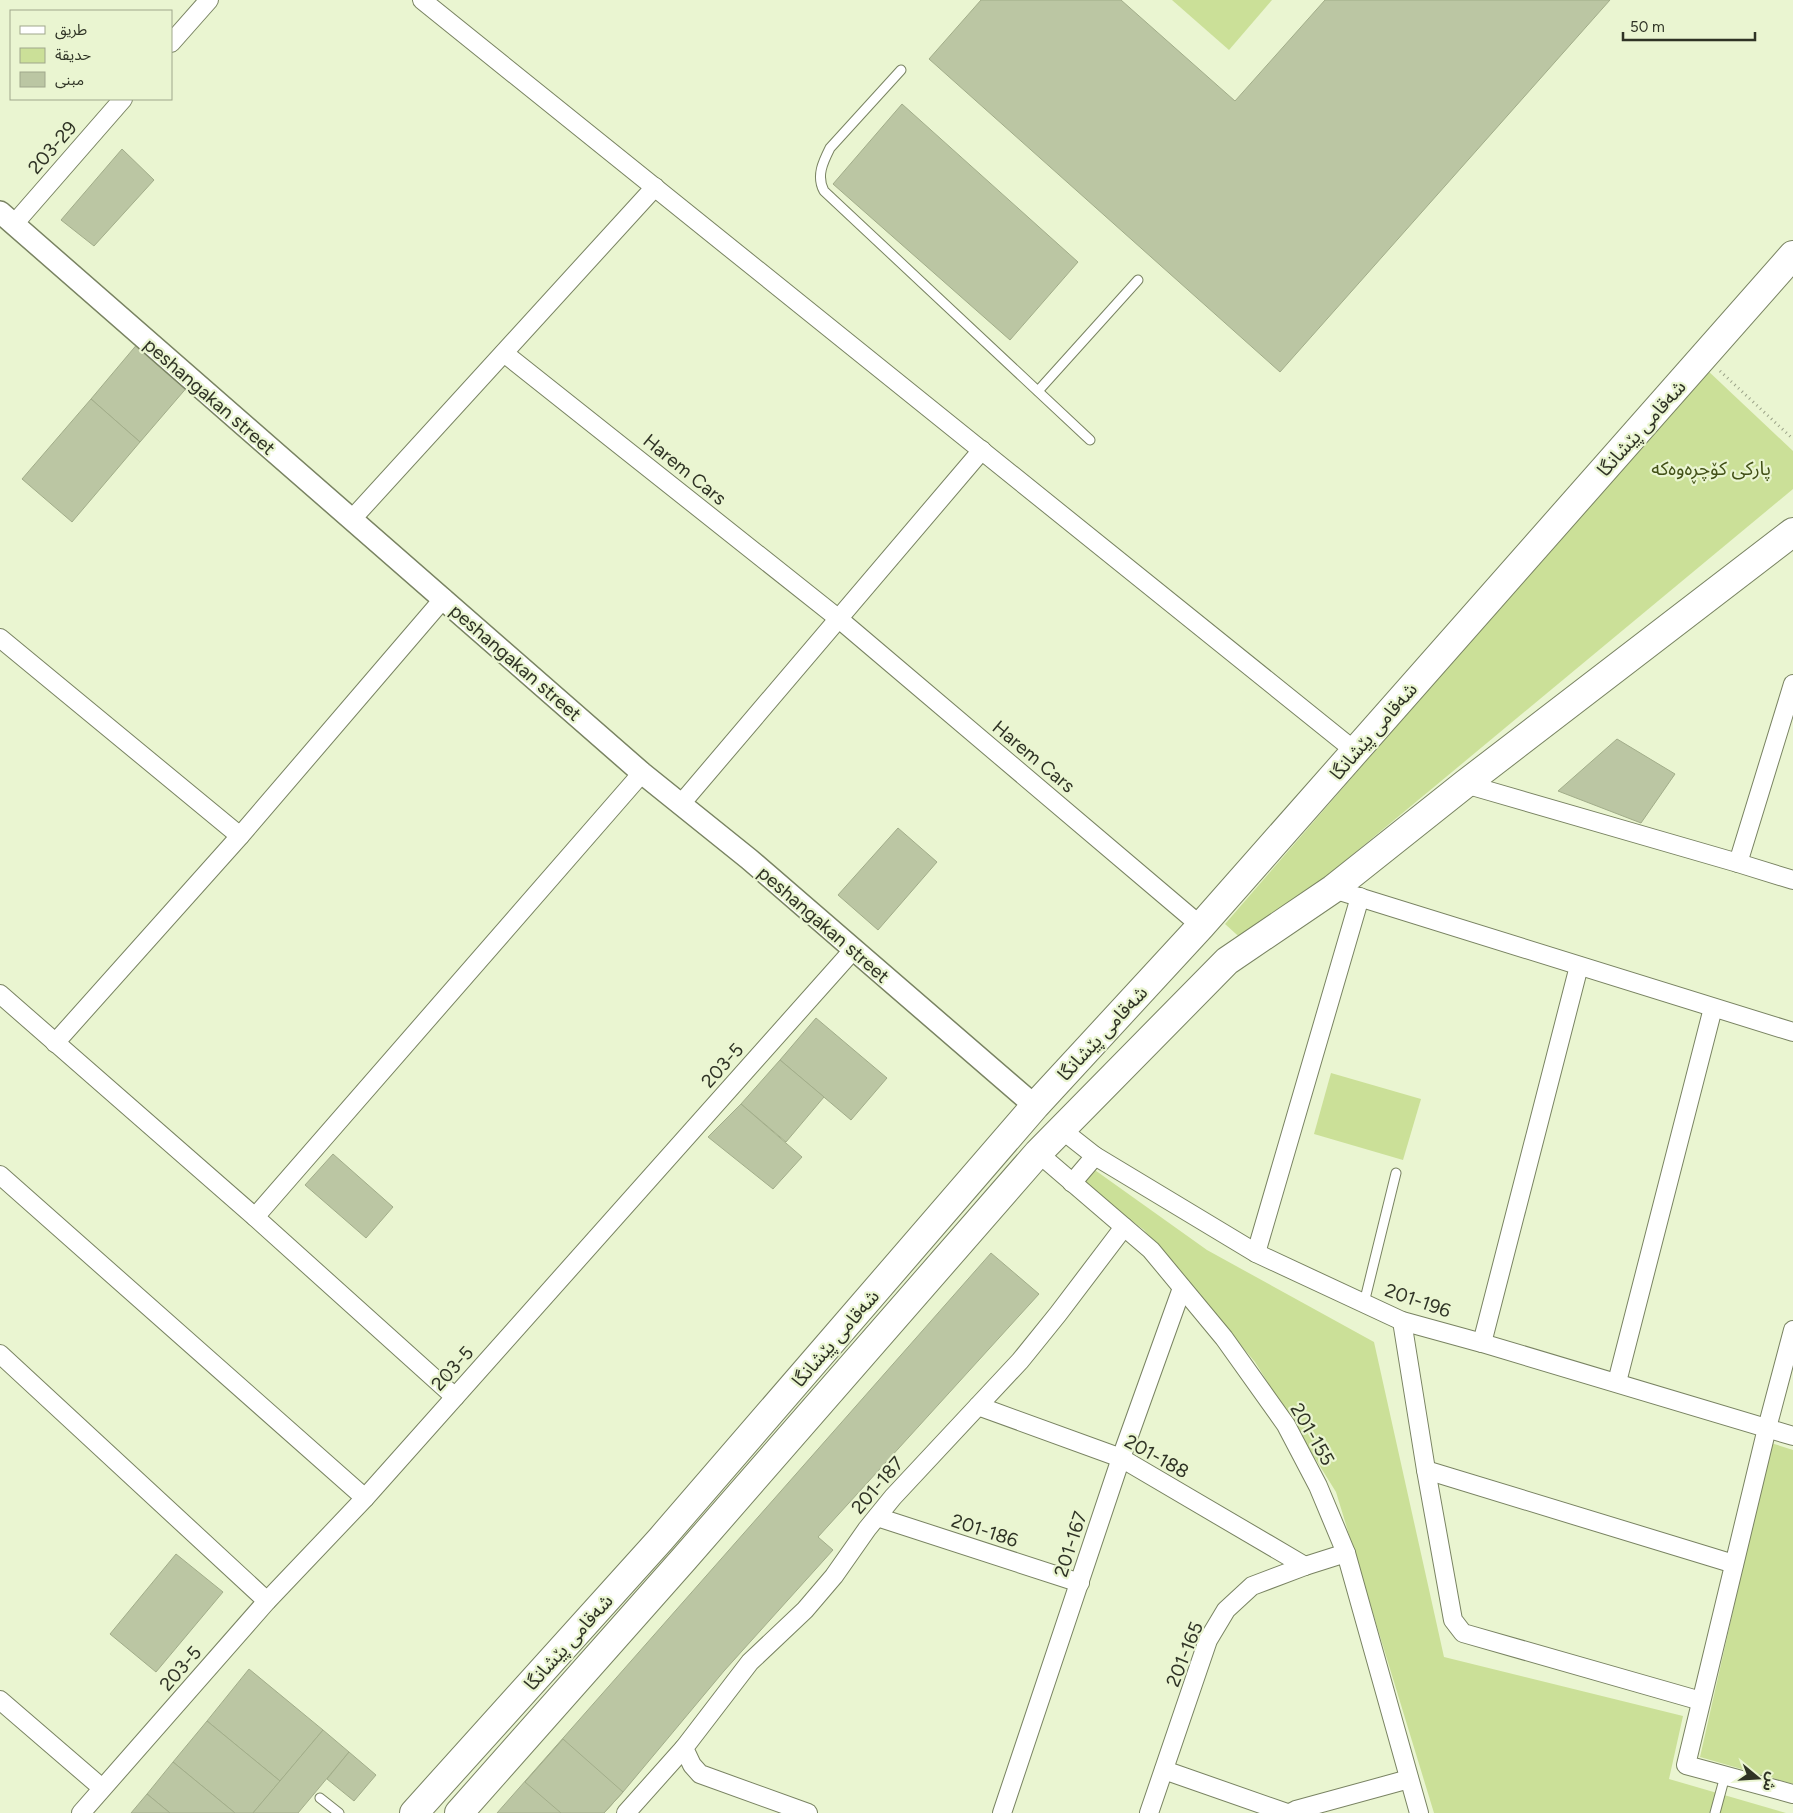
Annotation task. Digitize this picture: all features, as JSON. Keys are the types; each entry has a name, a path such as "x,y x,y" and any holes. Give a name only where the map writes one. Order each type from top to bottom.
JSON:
{"main road":[{"name":"شەقامی پێشانگا","path":"414,1813 661,1539 1035,1106 1201,926 1793,255"},
{"name":"شەقامی پێشانگا","path":"459,1813 684,1559 1038,1153 1227,961 1333,889 1465,784 1793,532"},
{"path":"1201,926 1227,961"},
{"path":"661,1539 684,1559"}],"street":[{"path":"172,42 209,0"},
{"path":"422,0 1355,751"},
{"name":"203-29","path":"7,218 122,100"},
{"path":"352,519 655,187"},
{"name":"peshangakan street","path":"7,218 642,773 749,859 1035,1106"},
{"name":"Harem Cars","path":"504,353 838,619 1201,926"},
{"path":"680,805 982,450"},
{"path":"55,1043 240,836 444,598"},
{"path":"0,638 240,836"},
{"path":"1738,862 1793,684"},
{"path":"255,1217 642,773"},
{"path":"1465,784 1738,862 1793,880"},
{"path":"1333,889 1793,1032"},
{"path":"1256,1253 1360,898"},
{"name":"203-5","path":"81,1813 267,1601 365,1498 854,949"},
{"path":"1482,1343 1579,966"},
{"path":"0,994 255,1217 455,1396"},
{"path":"1617,1382 1713,1008"},
{"name":"201-196","path":"1062,1130 1095,1156 1256,1253 1402,1321 1617,1382 1793,1436"},
{"name":"201-155","path":"1038,1153 1151,1250 1219,1331 1246,1366 1286,1425 1318,1486 1346,1554 1419,1813"},
{"path":"1072,1183 1095,1156"},
{"path":"0,1175 365,1498"},
{"name":"201-187","path":"626,1813 684,1748 750,1662 805,1610 834,1576 893,1498 1039,1338 1124,1226"},
{"name":"201-167","path":"1002,1813 1121,1458 1182,1288"},
{"path":"1402,1321 1453,1620 1463,1633 1701,1701"},
{"path":"1793,1330 1767,1428 1686,1766 1793,1794"},
{"path":"0,1354 267,1601"},
{"name":"201-188","path":"978,1406 1121,1458 1305,1566"},
{"path":"1426,1470 1734,1564"},
{"name":"201-186","path":"877,1518 1080,1583"},
{"name":"201-165","path":"1149,1813 1208,1640 1226,1610 1252,1586 1305,1566 1346,1554"},
{"path":"0,1700 102,1788"},
{"path":"684,1748 692,1765 700,1774 808,1813"},
{"path":"1164,1770 1289,1813 1408,1779"}],"lane":[{"path":"901,70 830,148 823,161 819,181 824,191 1090,440"},
{"path":"1038,391 1138,280"},
{"path":"1364,1304 1396,1173"},
{"path":"1715,1813 1725,1776"},
{"path":"320,1798 338,1813"}],"path":[{"path":"1705,357 1793,439"}],"green space":[{"path":"1172,0 1272,0 1229,50"},
{"name":"پارکی کۆچڕەوەکە","path":"1706,369 1793,451 1793,489 1246,943 1225,924"},
{"path":"1331,1073 1421,1099 1403,1160 1314,1134"},
{"path":"1092,1168 1207,1250 1374,1342 1444,1657 1683,1716 1669,1779 1786,1813 1434,1813 1336,1492 1255,1362 1144,1230 1083,1184"},
{"path":"1771,1443 1793,1450 1793,1784 1700,1757"}],"building":[{"path":"981,0 1121,0 1235,101 1325,0 1610,0 1280,372 929,59"},
{"path":"902,104 1078,262 1010,340 833,184"},
{"path":"122,149 154,180 94,246 61,220"},
{"path":"139,342 189,385 140,442 91,399"},
{"path":"91,399 140,442 72,522 22,479"},
{"path":"1617,739 1675,774 1641,823 1558,791"},
{"path":"898,828 937,862 878,930 838,895"},
{"path":"816,1018 887,1078 851,1120 780,1060"},
{"path":"780,1060 824,1097 786,1142 741,1104"},
{"path":"741,1104 802,1157 773,1189 708,1137"},
{"path":"333,1154 393,1207 366,1238 305,1185"},
{"path":"991,1253 1039,1294 818,1537 833,1550 724,1671 623,1792 604,1813 497,1813"},
{"path":"176,1554 223,1592 156,1672 110,1634"},
{"path":"249,1669 323,1730 280,1781 207,1721"},
{"path":"207,1721 280,1781 253,1813 235,1813 173,1762"},
{"path":"323,1730 349,1752 298,1813 253,1813"},
{"path":"563,1739 623,1792 604,1813 561,1813 525,1782"},
{"path":"349,1752 376,1775 354,1801 327,1779"},
{"path":"173,1762 235,1813 170,1813 147,1794"},
{"path":"147,1794 170,1813 131,1813"}]}
